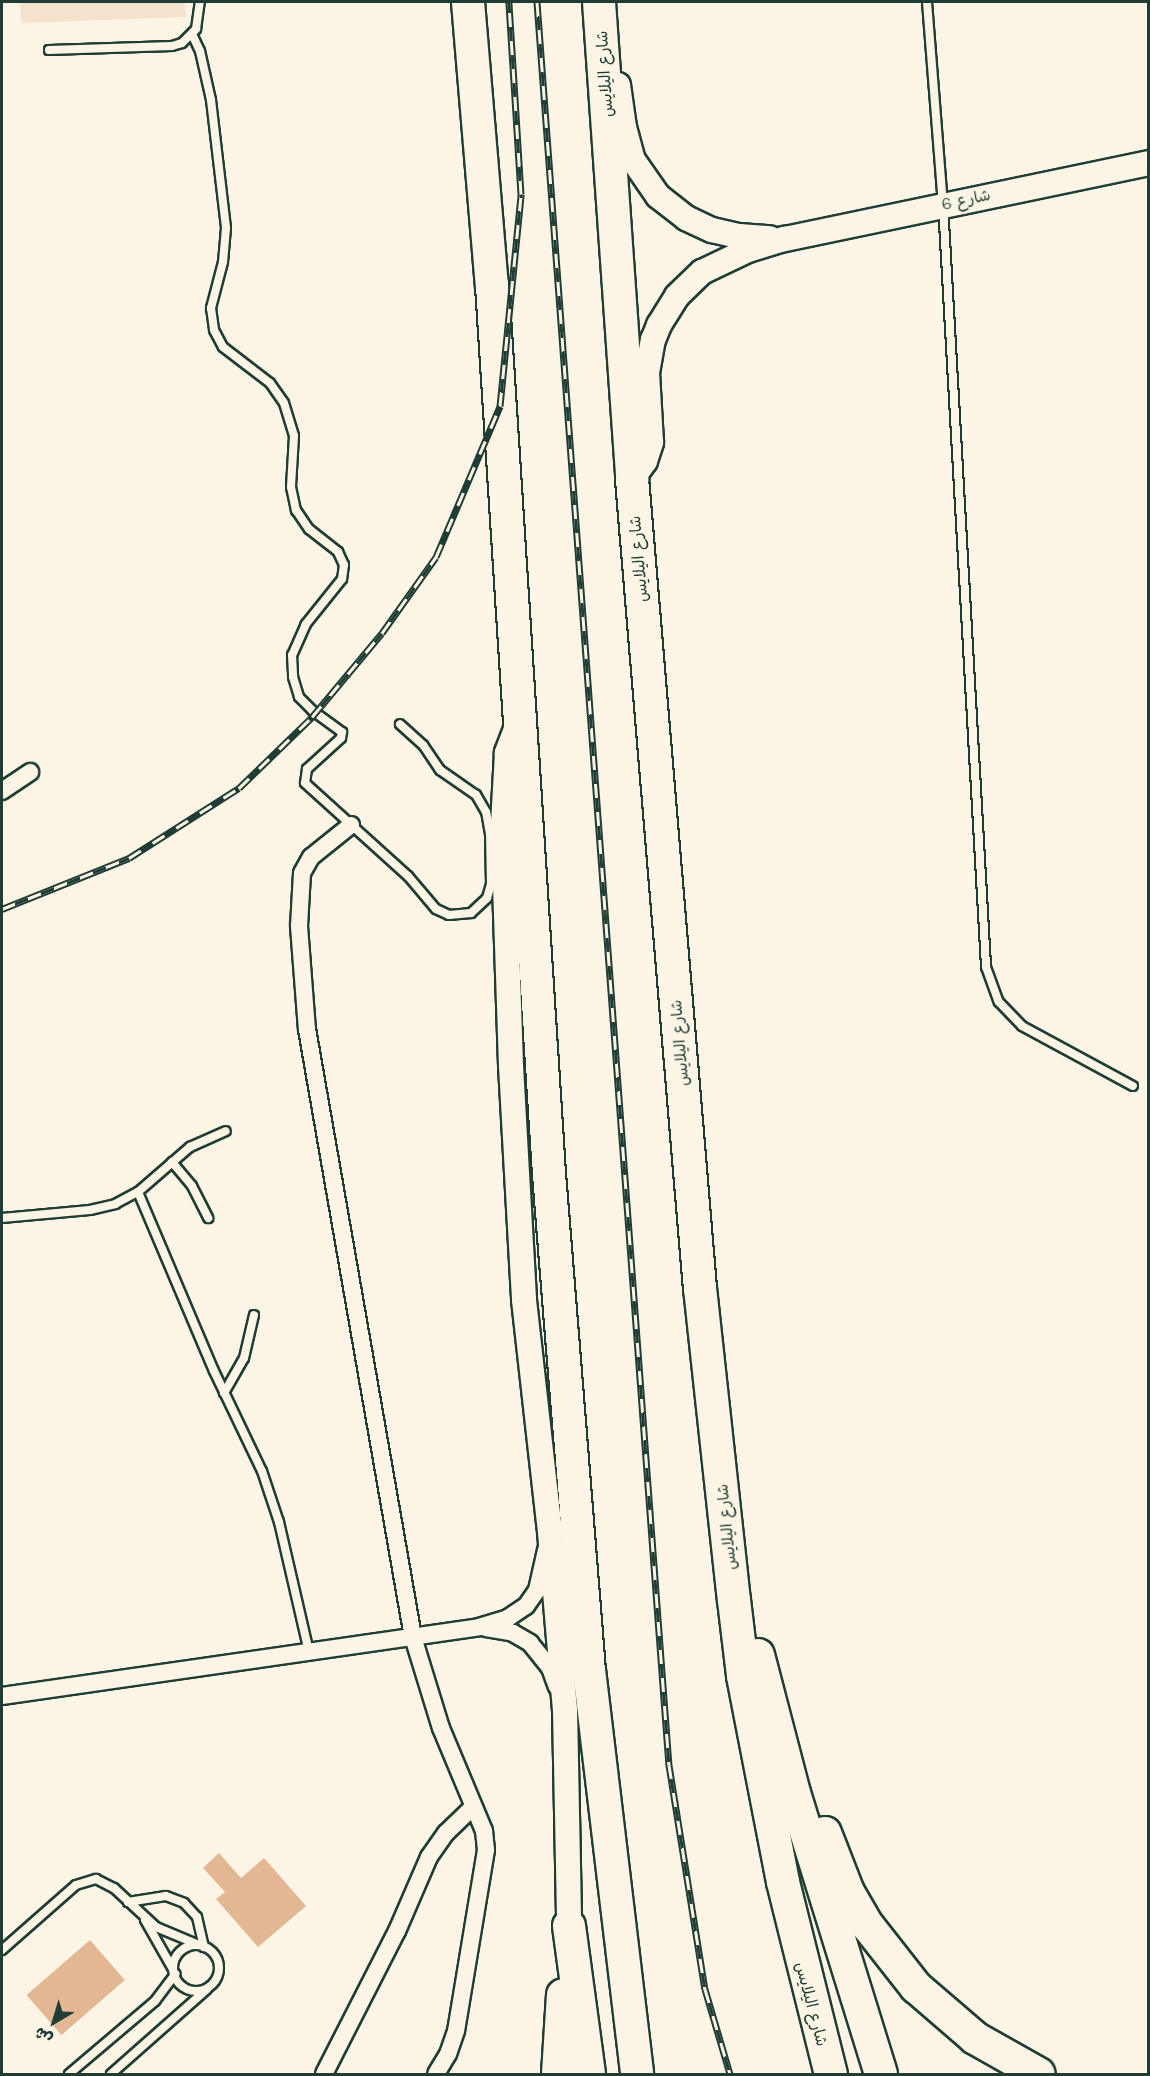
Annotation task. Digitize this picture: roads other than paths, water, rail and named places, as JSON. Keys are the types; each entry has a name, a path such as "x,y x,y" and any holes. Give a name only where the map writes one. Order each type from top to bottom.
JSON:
{"highway":[{"path":"468,2 492,285 522,723 549,1174 588,1658 637,2074"},
{"name":"شارع اليلايس","path":"599,2 632,478 700,1288 734,1600 743,1676 780,1870 831,2074"},
{"path":"734,1600 759,1658 794,1793 881,2074"},
{"path":"794,1793 821,1823 848,1892 868,1926 916,1987 975,2038 1039,2074"},
{"path":"558,2074 563,2019 563,1959 569,1926"},
{"path":"569,1926 589,2074"}],"street":[{"path":"601,35 612,51 615,61 631,152 639,171 658,196 686,218 712,230 740,236 785,239"},
{"name":"شارع 6","path":"785,239 943,204 1149,163"},
{"path":"632,478 645,461 651,442 647,373 653,340 667,310 689,283 717,263 785,239"},
{"path":"522,723 515,730 507,753 503,824 504,919 524,1300 550,1532 565,1709 569,1926"},
{"path":"2,790 30,772"},
{"path":"351,825 311,857 302,873 299,926 301,975 309,1041 413,1637 441,1728 484,1831 486,1859 456,2031 448,2054 436,2074"},
{"path":"2,1696 479,1628 508,1618 532,1599 540,1581 550,1532"},
{"path":"479,1628 513,1633 530,1643 550,1668 565,1709"},
{"path":"324,2074 401,1923 429,1857 446,1833 473,1807"}],"lane":[{"path":"50,50 172,46 182,43 192,34 199,20 200,2"},
{"path":"927,2 943,204 986,967 999,1002 1022,1026 1133,1086"},
{"path":"192,34 200,51 210,100 226,228 223,262 212,309 214,330 224,347 270,383 284,403 294,436 291,487 296,510 309,529 338,552 344,565 342,579 299,634 292,667 299,697 313,711 342,732 341,738 304,773 305,783 408,876 429,902 442,913 457,916 471,913 487,898 491,884 490,834 483,803 468,787 440,770 423,745 400,724"},
{"path":"2,1218 97,1209 115,1204 138,1192 201,1140 226,1131"},
{"path":"172,1162 192,1186 208,1218"},
{"path":"138,1192 224,1393 252,1447 271,1496 309,1652"},
{"path":"224,1393 244,1358 254,1315"},
{"path":"2,1950 76,1885 86,1880 96,1879 106,1882 143,1918 179,1982 194,1991 211,1986"},
{"path":"128,1902 160,1896 173,1897 184,1903 197,1917 201,1946"},
{"path":"111,2074 211,1986 218,1975 218,1961 210,1950 170,1934 143,1918"},
{"path":"69,2074 155,2001 174,1972 178,1955 191,1946 201,1946"}],"railway":[{"path":"2,909 129,858 239,788 312,717 382,633 436,557 500,406 521,194 509,2"},
{"path":"537,2 669,1765 705,1989 730,2074"}]}
